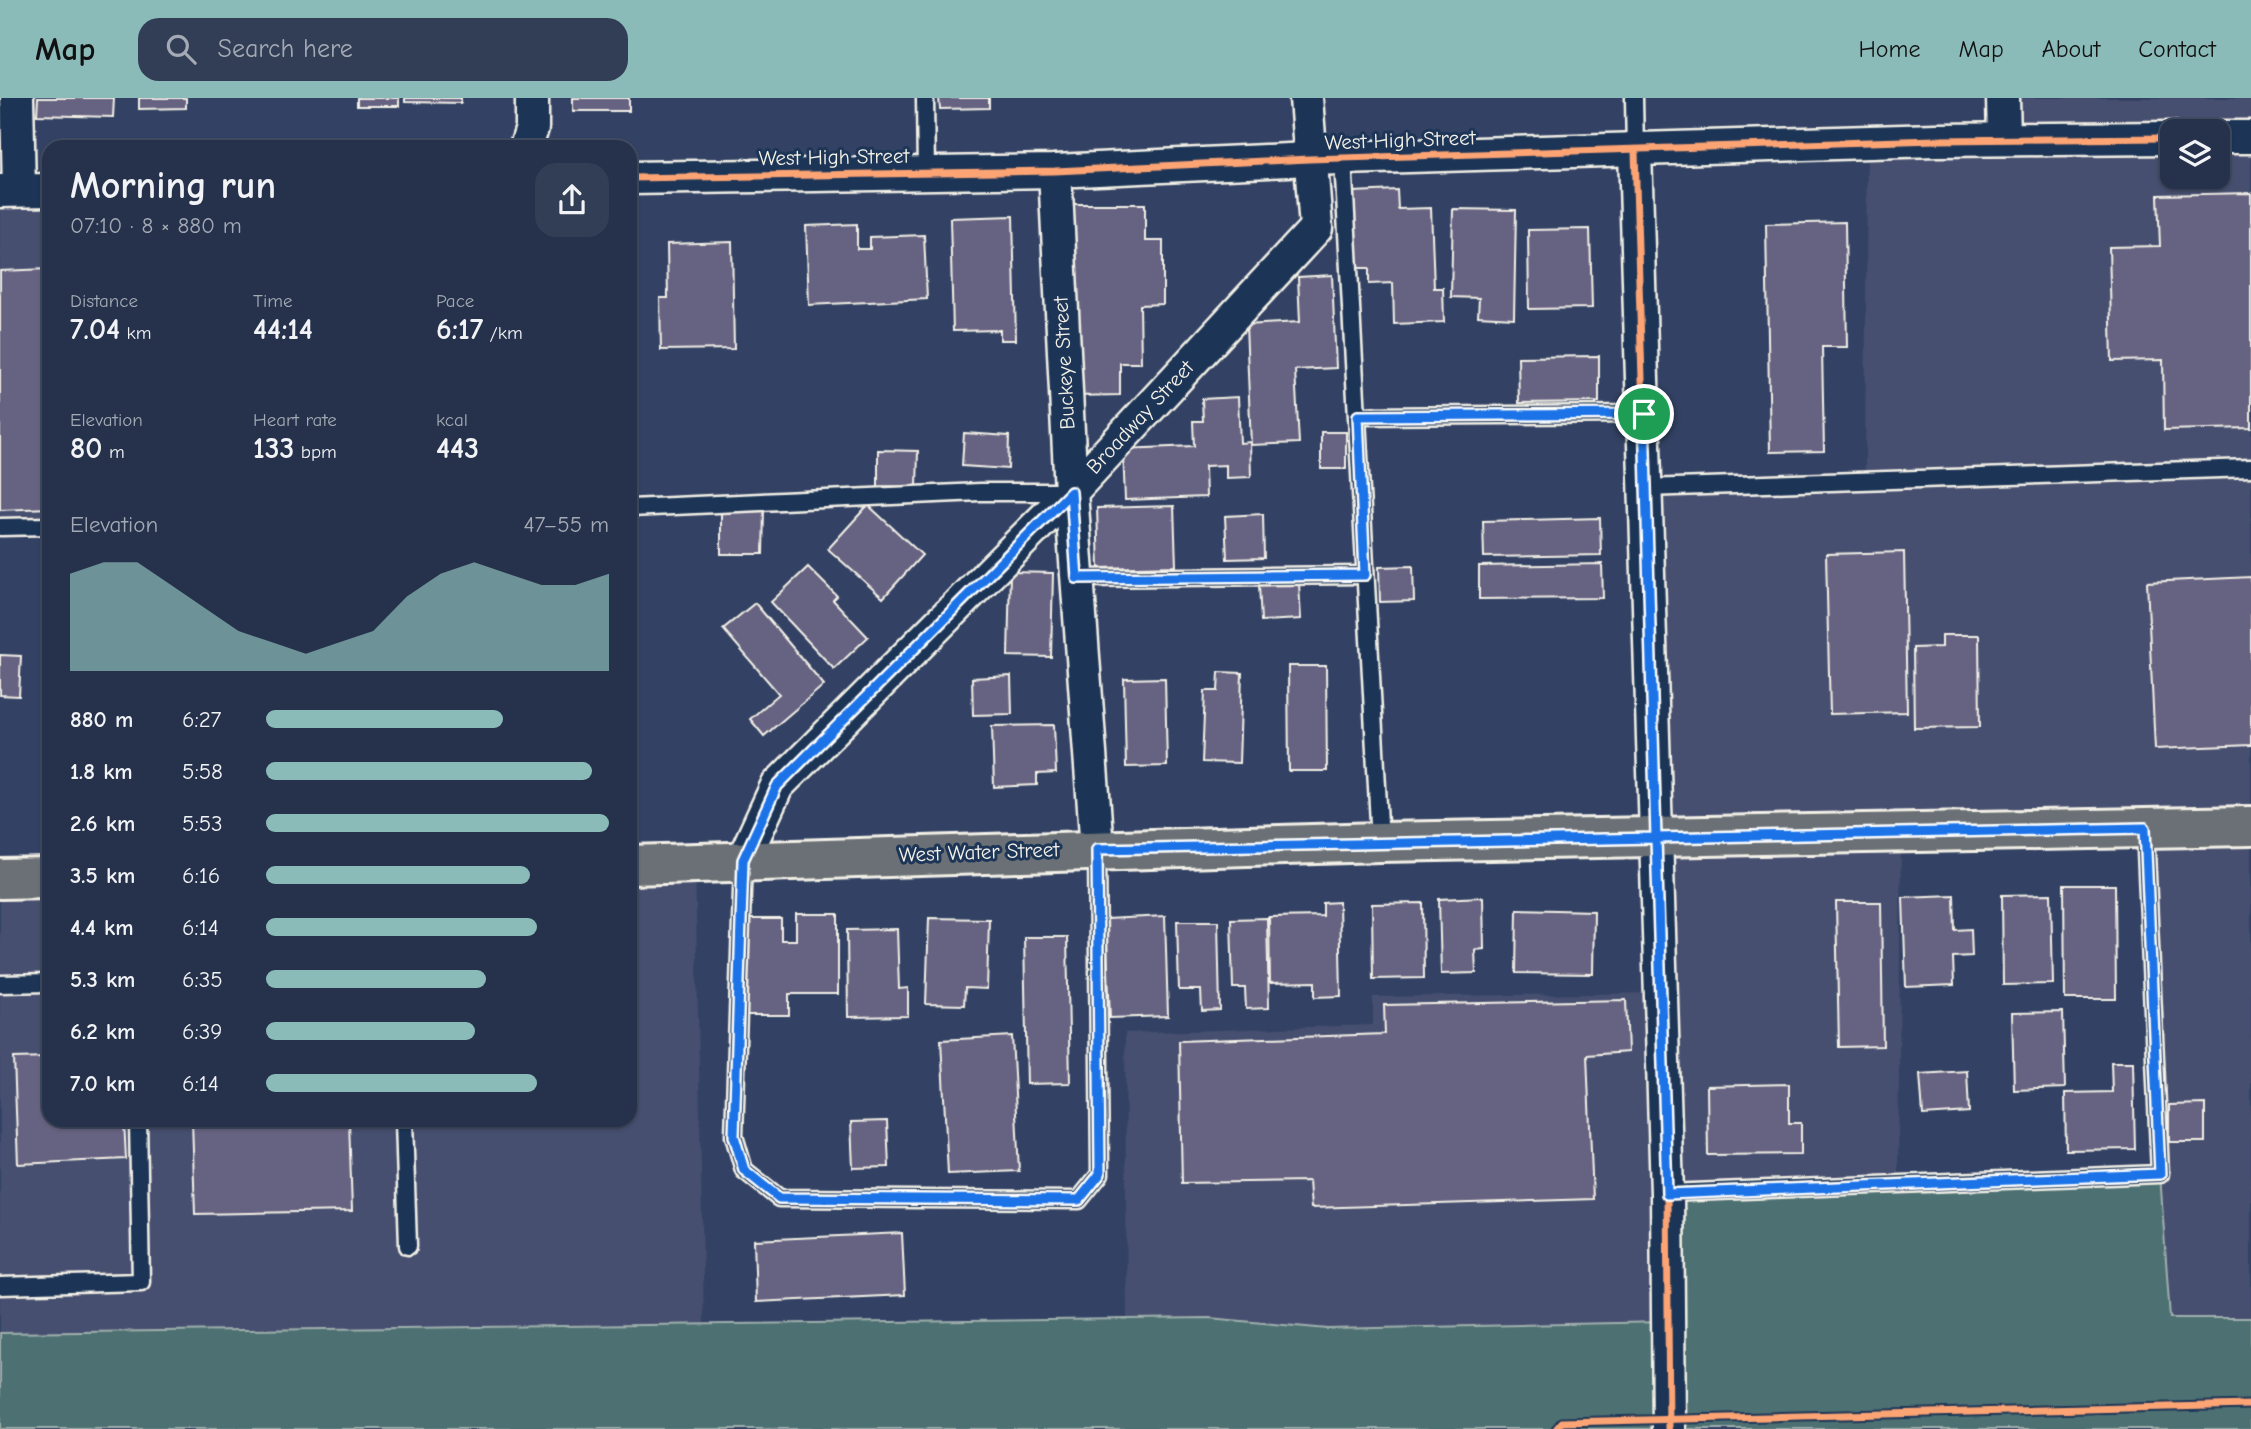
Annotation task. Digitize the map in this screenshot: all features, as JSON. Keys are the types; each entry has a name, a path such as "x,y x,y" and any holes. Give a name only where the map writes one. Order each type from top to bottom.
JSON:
{"main road":[{"name":"West Water Street","path":"637,865 1380,842 2251,825"},
{"path":"0,879 42,878"}],"street":[{"path":"18,98 23,190"},
{"path":"528,140 532,128 532,98"},
{"name":"Broadway Street","path":"743,860 777,786 1071,492 1316,228 1306,98"},
{"path":"2003,98 2004,139"},
{"path":"2230,137 2251,136"},
{"name":"West High Street","path":"637,178 1055,172 1309,159 2004,139 2160,138"},
{"path":"1635,151 1667,1194 1669,1423"},
{"name":"Buckeye Street","path":"1055,172 1071,492 1097,849"}],"lane":[{"path":"925,98 926,173"},
{"path":"1634,98 1635,151"},
{"path":"1343,159 1380,842"},
{"path":"1358,416 1644,414"},
{"path":"1645,488 2251,468"},
{"path":"637,509 980,492 1071,492"},
{"path":"0,527 42,526"},
{"path":"1077,578 1365,575"},
{"path":"1667,1194 2160,1174 2145,828"},
{"path":"743,860 734,1136 744,1170 779,1198 1079,1200 1100,1174 1097,849"},
{"path":"0,984 42,983"},
{"path":"0,1286 141,1282 138,1127"},
{"path":"404,1127 408,1246"}],"shaded area":[{"path":"0,98 17,98 19,190 42,190 42,526 0,527"},
{"path":"2003,98 2251,98 2251,1318 2170,1319 2160,1174 2145,828 1901,833 1898,1185 1667,1322 1328,1329 1209,1318 1127,1319 1125,1033 1373,1025 1373,997 1660,993 1645,488 1865,479 1867,143 2004,139"},
{"path":"695,862 704,1324 0,1333 0,879 42,878 42,1127 637,1127 637,865"}],"green space":[{"path":"2160,1174 2170,1318 2251,1318 2251,1429 0,1429 0,1333 1209,1318 1328,1329 1667,1322 1667,1193"}],"building":[{"path":"38,98 114,98 113,117 37,115"},
{"path":"139,98 186,98 186,108 139,109"},
{"path":"357,98 399,98 399,106 357,106"},
{"path":"405,98 461,98 461,103 405,102"},
{"path":"573,98 629,98 629,111 573,111"},
{"path":"939,98 989,98 989,108 940,109"},
{"path":"1397,190 1398,209 1431,208 1434,288 1443,288 1444,322 1394,324 1393,283 1369,284 1369,268 1356,268 1353,192"},
{"path":"2251,193 2251,428 2164,430 2163,360 2112,361 2109,247 2160,246 2158,195"},
{"path":"1071,204 1145,204 1145,241 1163,241 1163,304 1140,305 1141,363 1120,363 1120,395 1073,396"},
{"path":"1453,209 1516,210 1514,318 1478,316 1479,298 1451,297"},
{"path":"1013,216 1016,340 1000,340 1000,330 953,331 950,218"},
{"path":"1845,222 1847,347 1822,347 1824,451 1770,452 1766,224"},
{"path":"857,224 857,249 870,249 870,237 924,235 927,299 809,305 806,226"},
{"path":"1590,229 1592,308 1529,309 1528,230"},
{"path":"732,242 734,349 661,350 660,298 668,298 667,244"},
{"path":"42,269 42,508 0,510 0,271"},
{"path":"1332,275 1336,368 1295,370 1299,443 1251,445 1246,325 1300,322 1298,277"},
{"path":"1599,356 1599,402 1519,403 1518,357"},
{"path":"1238,397 1240,443 1250,442 1251,477 1226,478 1226,465 1205,466 1206,497 1125,500 1123,449 1194,446 1193,421 1203,421 1202,399"},
{"path":"1321,432 1346,432 1346,469 1321,469"},
{"path":"964,433 1009,436 1008,469 962,466"},
{"path":"878,450 918,451 917,487 878,486"},
{"path":"868,505 922,555 883,598 828,549"},
{"path":"1174,506 1176,566 1099,568 1097,508"},
{"path":"721,509 764,510 763,554 721,554"},
{"path":"1263,514 1264,558 1227,559 1225,516"},
{"path":"1600,518 1601,555 1484,557 1483,521"},
{"path":"1904,552 1907,712 1830,714 1826,554"},
{"path":"1602,564 1603,598 1479,599 1479,566"},
{"path":"1413,566 1414,601 1380,602 1379,567"},
{"path":"808,567 837,596 833,600 868,637 834,669 771,602"},
{"path":"1010,572 1053,573 1051,657 1008,656"},
{"path":"2251,577 2251,745 2155,749 2147,582"},
{"path":"1299,583 1301,619 1261,621 1259,585"},
{"path":"755,603 824,685 764,736 750,719 779,694 723,629"},
{"path":"1942,635 1979,635 1980,727 1914,728 1913,648 1942,647"},
{"path":"0,655 21,656 19,696 0,695"},
{"path":"1288,666 1326,666 1327,771 1289,771"},
{"path":"1219,672 1242,673 1239,763 1202,762 1205,691 1218,691"},
{"path":"1011,676 1012,714 973,715 972,678"},
{"path":"1165,678 1167,766 1126,767 1124,679"},
{"path":"1054,725 1056,773 1037,774 1037,785 994,787 992,726"},
{"path":"2064,885 2115,885 2116,999 2065,999"},
{"path":"2051,894 2053,984 2003,985 2002,895"},
{"path":"1954,895 1955,930 1971,929 1972,956 1953,957 1954,985 1906,987 1903,897"},
{"path":"1483,897 1484,949 1475,950 1476,973 1441,974 1439,899"},
{"path":"1339,902 1341,996 1315,997 1315,982 1270,983 1269,917 1323,916 1323,903"},
{"path":"1836,902 1881,902 1883,1046 1839,1047"},
{"path":"1423,903 1424,978 1373,979 1372,904"},
{"path":"1517,909 1594,911 1593,974 1516,973"},
{"path":"796,914 838,914 838,994 789,994 789,1015 741,1015 741,919 781,919 781,940 796,940"},
{"path":"1165,916 1168,1016 1110,1018 1106,919"},
{"path":"929,918 989,919 987,989 965,988 964,1005 926,1004"},
{"path":"1267,918 1269,1008 1246,1009 1245,988 1233,988 1231,919"},
{"path":"1177,921 1218,921 1220,1010 1202,1011 1201,990 1179,990"},
{"path":"897,929 899,989 908,988 908,1016 848,1017 847,930"},
{"path":"1024,937 1067,937 1070,1083 1027,1084"},
{"path":"1626,1000 1628,1052 1587,1055 1593,1199 1311,1208 1309,1181 1182,1183 1179,1041 1385,1034 1384,1005"},
{"path":"2063,1012 2065,1088 2014,1090 2012,1013"},
{"path":"1012,1036 1019,1171 948,1174 941,1040"},
{"path":"42,1057 42,1127 124,1127 126,1159 18,1164 14,1058"},
{"path":"2111,1062 2133,1062 2135,1149 2066,1150 2065,1093 2112,1092"},
{"path":"1967,1071 1969,1112 1923,1115 1920,1074"},
{"path":"1789,1084 1789,1123 1801,1123 1801,1154 1708,1155 1707,1086"},
{"path":"2205,1104 2205,1142 2169,1142 2169,1105"},
{"path":"887,1121 889,1167 853,1168 851,1122"},
{"path":"192,1127 349,1127 352,1211 195,1214"},
{"path":"902,1233 905,1295 756,1302 754,1240"}],"cycle path":[{"path":"637,178 1055,171 1309,159 1936,140 2160,138"},
{"path":"1635,151 1667,1193 1669,1429"},
{"path":"1556,1429 1562,1422 2251,1405"}],"route":[{"path":"1644,414 1358,416 1365,575 1077,578 1071,492 777,786 743,860 734,1136 744,1170 779,1198 1079,1200 1100,1174 1097,849 1656,838 1667,1194 2160,1174 2145,828 1656,838 1644,414"}]}
